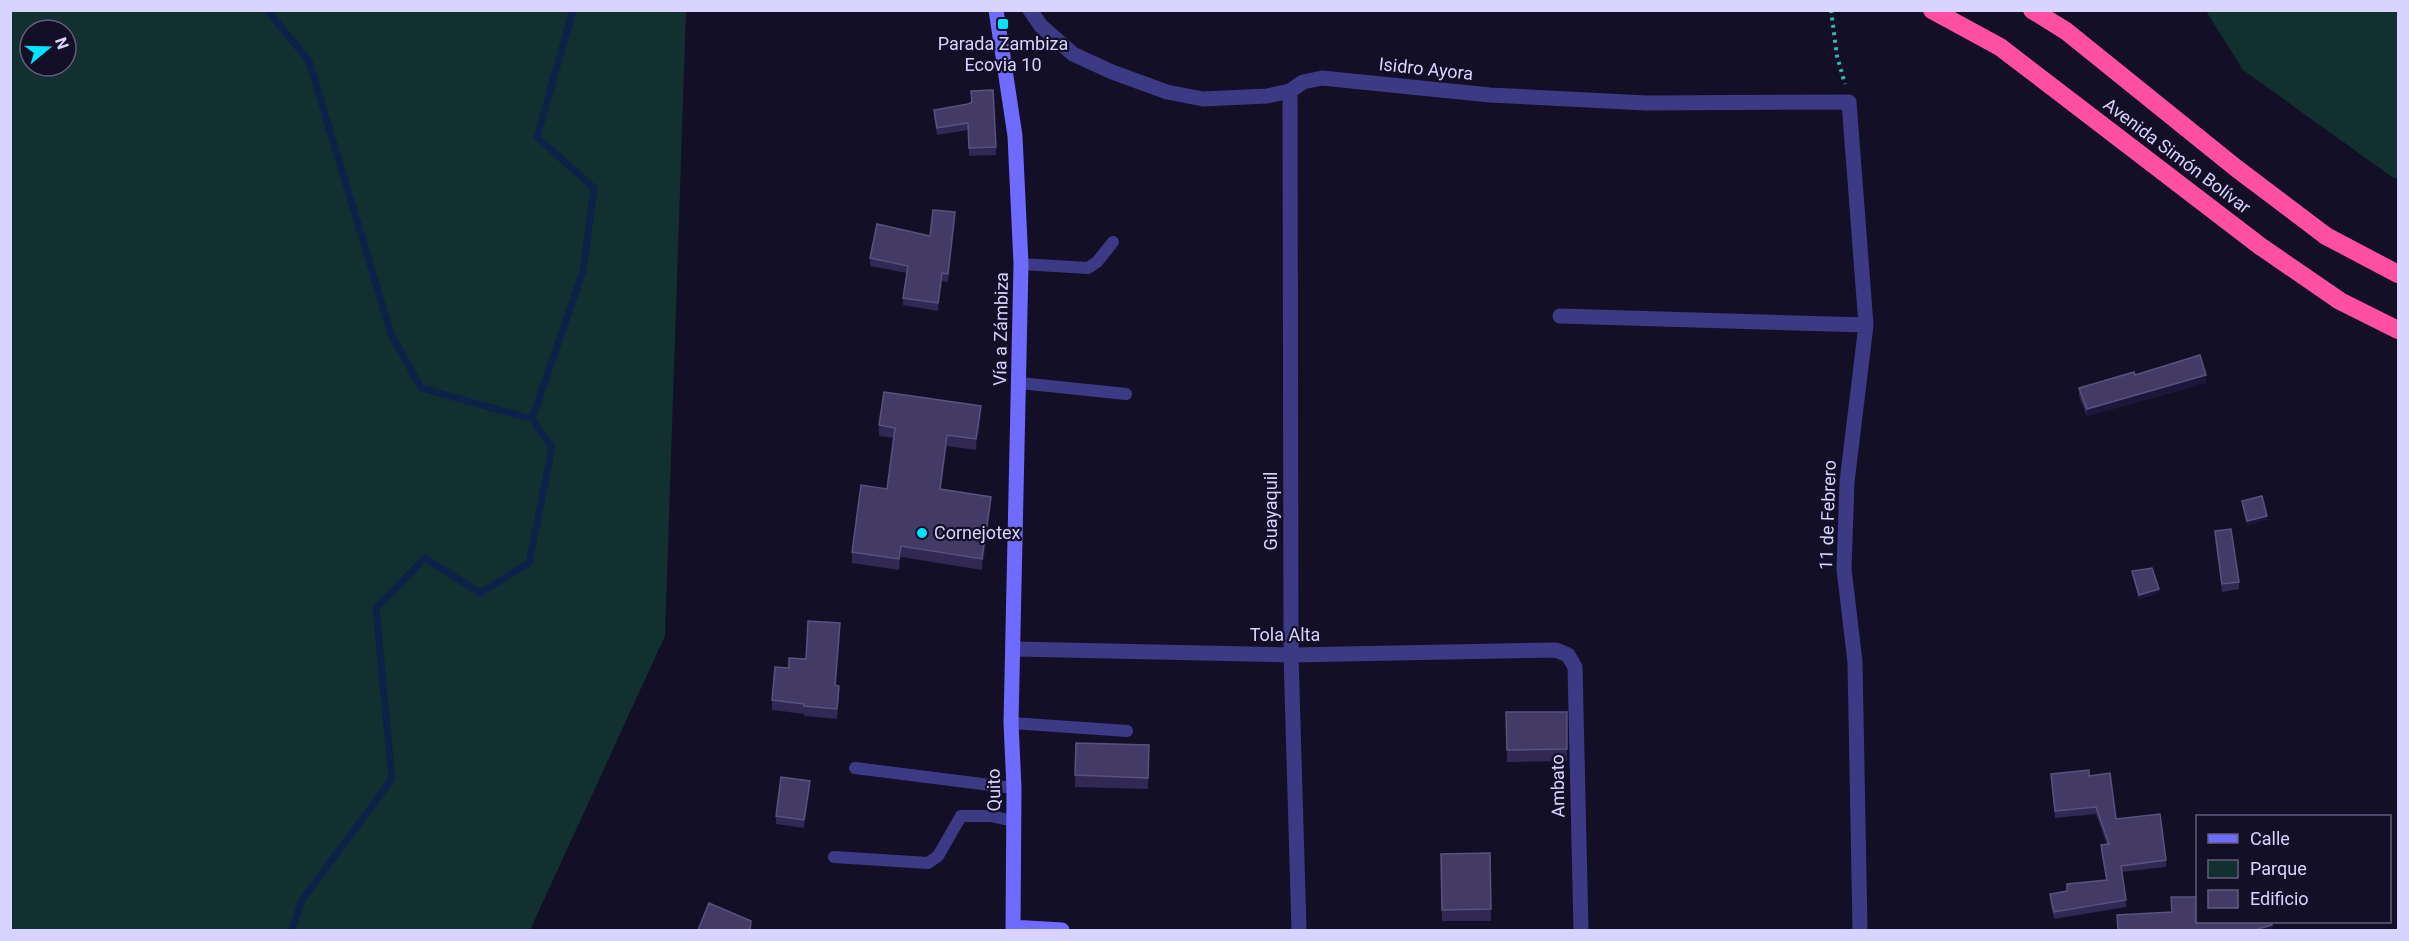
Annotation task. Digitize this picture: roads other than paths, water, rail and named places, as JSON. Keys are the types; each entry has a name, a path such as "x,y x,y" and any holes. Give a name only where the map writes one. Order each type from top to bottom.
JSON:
{"highway":[{"name":"Avenida Simón Bolívar","path":"1932,10 2000,47 2260,246 2340,301 2398,330"},
{"name":"Avenida Simón Bolívar","path":"2032,10 2066,32 2236,168 2326,236 2398,274"}],"street":[{"name":"Vía a Zámbiza","path":"996,10 1015,136 1021,264 1014,649"},
{"name":"Isidro Ayora","path":"1030,10 1041,26 1073,54 1112,72 1167,92 1203,99 1267,96 1290,91 1303,82 1322,78 1490,95 1646,103 1849,102"},
{"name":"Guayaquil","path":"1290,91 1291,656 1299,930"},
{"name":"11 de Febrero","path":"1849,102 1866,325 1847,482 1844,569 1855,662 1860,930"},
{"path":"1560,316 1866,325"},
{"name":"Tola Alta","path":"1014,649 1291,656 1556,651"},
{"name":"Quito","path":"1013,929 1014,788 1011,723 1014,649"},
{"name":"Ambato","path":"1556,651 1568,655 1575,667 1581,930"},
{"path":"1013,929 1062,930"}],"lane":[{"path":"1021,264 1088,268 1097,262 1113,242"},
{"path":"1020,383 1126,394"},
{"path":"1011,723 1127,731"},
{"path":"855,768 1014,788"},
{"path":"834,856 928,863 938,856 961,816 991,816 1014,821"}],"waterway":[{"path":"267,10 309,61 391,334 421,388 532,419"},
{"path":"292,930 302,900 392,779 376,608 425,558 480,593 529,563 552,448 532,419 583,271 594,188 537,137 573,10"}],"place":[{"name":"Parada Zambiza Ecovia 10","path":"1003,24"},
{"name":"Cornejotex","path":"922,533"}]}
